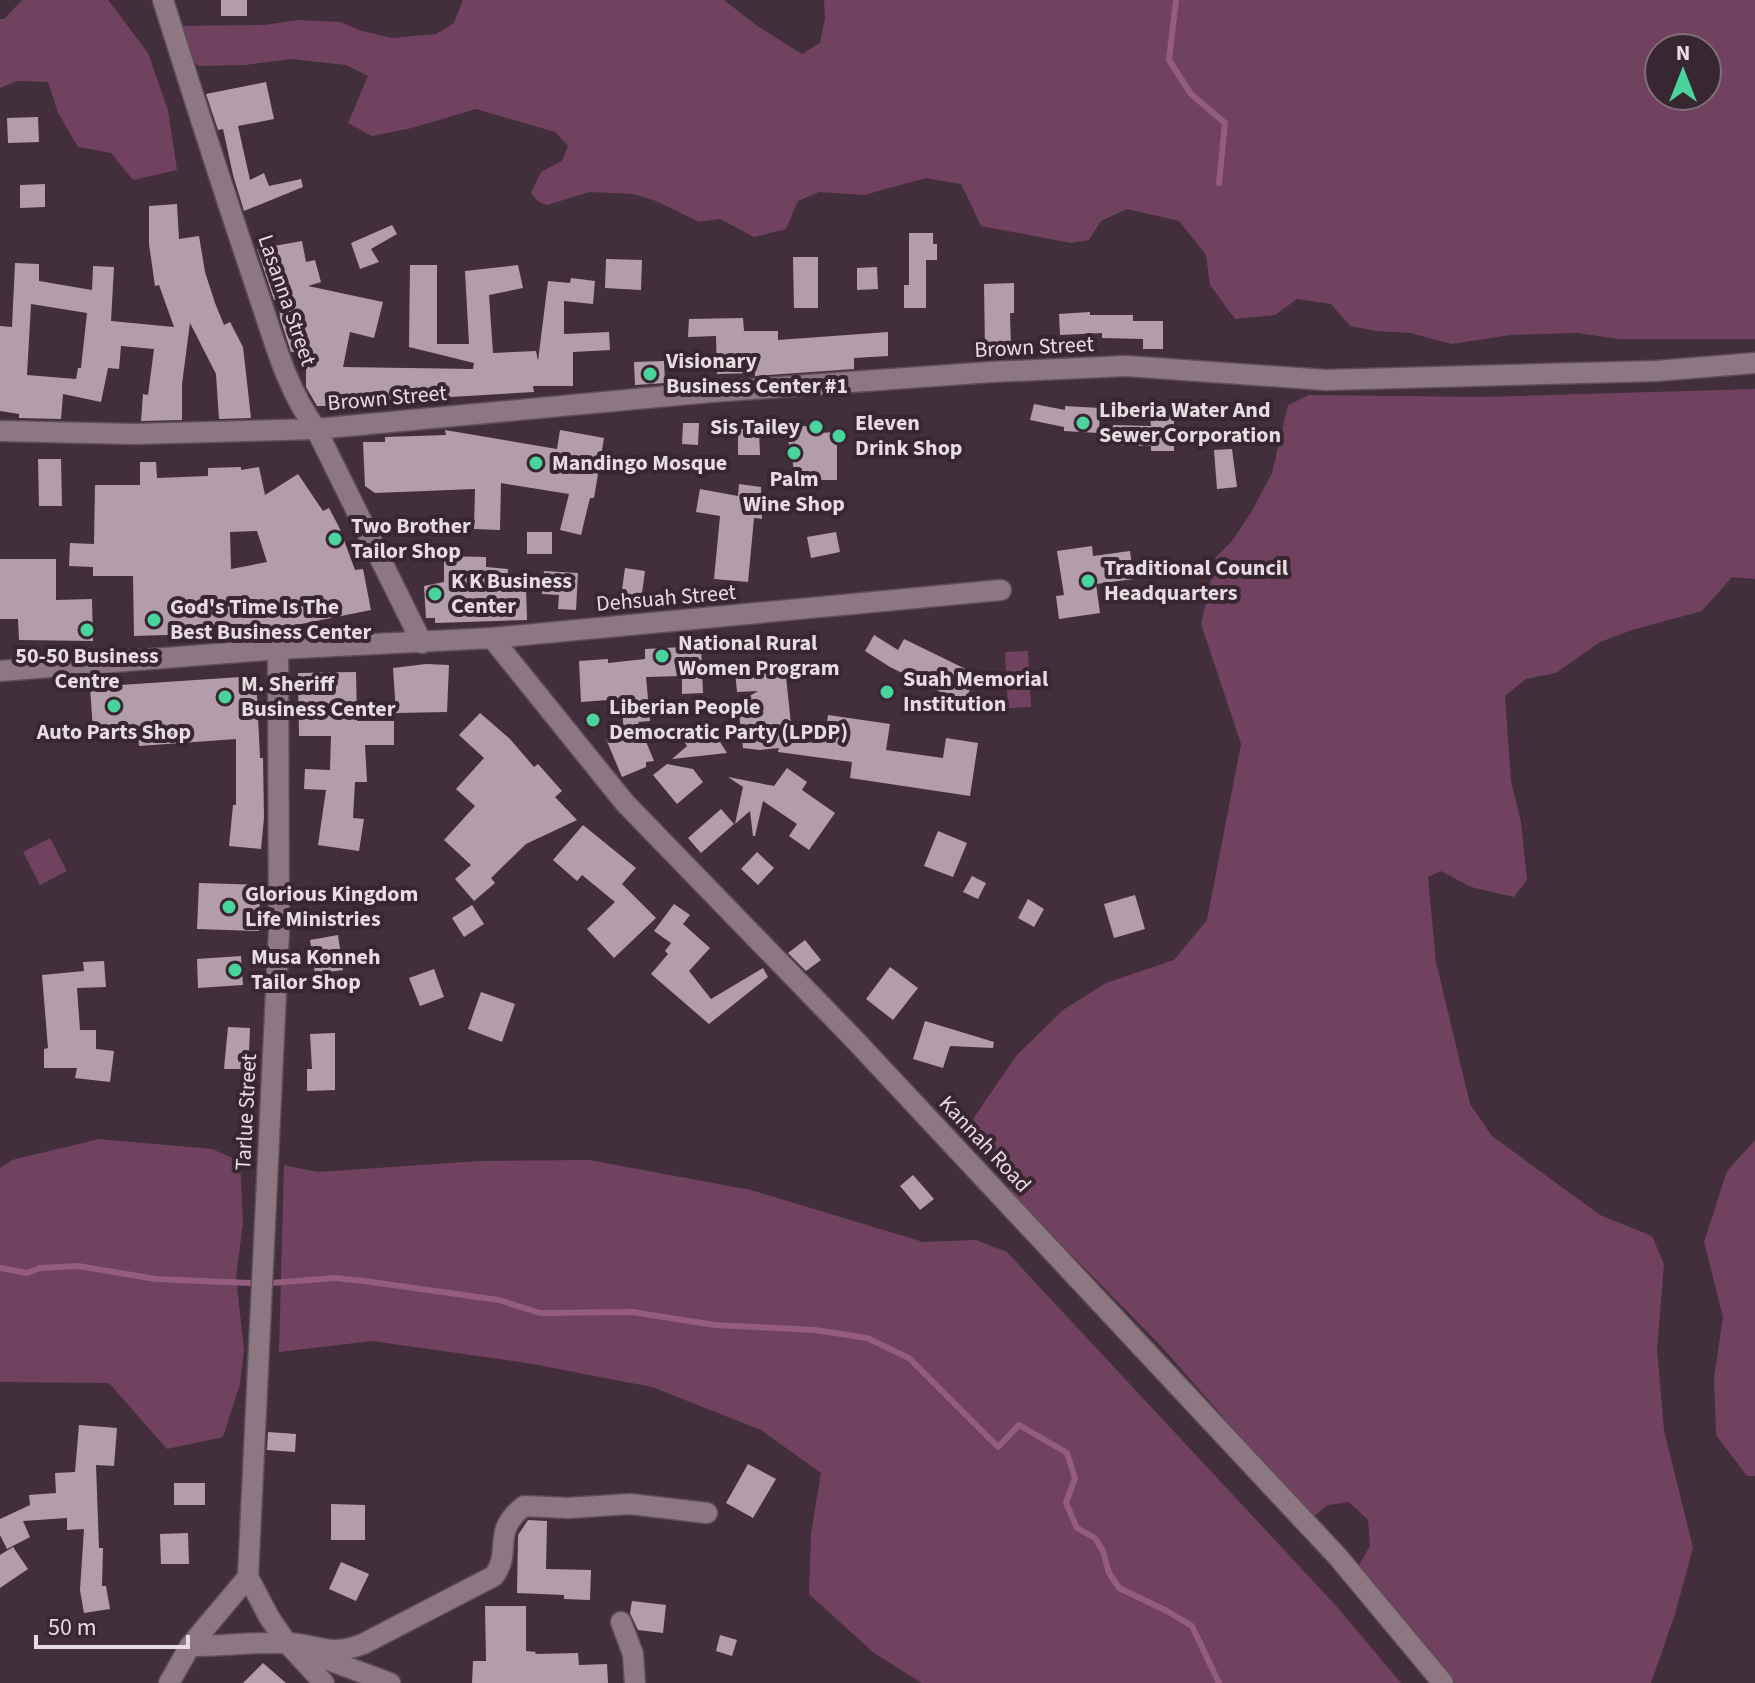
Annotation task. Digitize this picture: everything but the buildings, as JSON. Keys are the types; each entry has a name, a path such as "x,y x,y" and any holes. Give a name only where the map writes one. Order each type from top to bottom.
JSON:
{"street":[{"name":"Lasanna Street","path":"163,0 283,366 422,643"},
{"name":"Brown Street","path":"0,431 134,434 316,429 711,392 991,372 1126,366 1326,380 1656,371 1755,363"},
{"name":"Dehsuah Street","path":"0,671 278,649 492,638 1001,590"},
{"name":"Kannah Road","path":"492,638 625,803 853,1038 1338,1557 1443,1683"},
{"name":"Tarlue Street","path":"248,1577 279,930 278,649"},
{"path":"190,1646 286,1642 327,1651 346,1651 494,1576 500,1565 506,1524 524,1506 568,1508 630,1504 707,1513"},
{"path":"169,1683 190,1646 248,1577 286,1642 324,1683"},
{"path":"621,1622 633,1654 635,1683"},
{"path":"286,1642 390,1683"}],"shaded area":[{"path":"22,0 108,0 148,53 168,110 177,170 133,180 111,153 78,147 58,113 48,82 17,81 0,88 0,19 4,19"},
{"path":"463,0 724,0 802,54 820,43 825,18 824,0 1755,0 1755,339 1619,339 1577,333 1510,335 1452,344 1410,333 1350,326 1331,304 1297,299 1275,315 1235,319 1210,285 1206,255 1179,221 1127,209 1101,221 1089,240 1071,243 981,226 961,184 926,178 864,195 819,192 798,201 786,229 754,237 720,219 699,222 656,201 633,194 590,192 547,205 531,193 541,172 562,161 568,146 555,132 476,109 372,136 348,123 368,76 346,65 292,59 245,65 199,66 171,47 178,26 264,25 299,20 340,22 392,38 436,34 454,23"},
{"path":"1755,389 1755,579 1732,577 1702,611 1600,642 1556,673 1526,679 1505,696 1511,781 1521,822 1527,880 1514,897 1471,887 1441,871 1428,877 1436,962 1470,1104 1492,1136 1600,1215 1652,1236 1664,1264 1657,1350 1664,1430 1693,1548 1675,1614 1651,1683 1455,1683 1357,1569 1370,1546 1368,1520 1349,1502 1328,1505 1312,1518 1161,1346 1015,1197 973,1119 1016,1056 1063,1010 1106,983 1174,960 1207,920 1241,744 1201,624 1216,557 1232,541 1252,511 1272,473 1288,405 1309,395 1480,397"},
{"path":"1028,651 1031,707 1008,708 1005,652"},
{"path":"50,838 67,871 40,885 23,852"},
{"path":"99,1139 212,1149 240,1161 243,1223 236,1277 244,1350 240,1384 223,1437 167,1449 109,1383 0,1382 0,1168 12,1160"},
{"path":"1755,1140 1755,1476 1747,1476 1716,1435 1714,1378 1723,1317 1704,1242 1727,1171"},
{"path":"589,1160 751,1190 923,1242 976,1240 1007,1252 1338,1608 1401,1683 922,1683 874,1653 809,1594 811,1533 821,1473 761,1430 652,1387 527,1363 372,1341 279,1352 284,1165 318,1172 480,1161"}],"waterway":[{"path":"1176,0 1169,60 1191,94 1225,123 1219,183"},
{"path":"0,1268 27,1273 40,1268 78,1266 156,1279 250,1283"},
{"path":"271,1283 334,1278 499,1300 540,1313 632,1312 715,1325 815,1330 867,1338 909,1358 998,1447 1019,1425 1067,1453 1075,1478 1066,1503 1077,1528 1095,1538 1103,1551 1109,1573 1119,1588 1192,1626 1219,1683"}],"place":[{"name":"Visionary Business Center #1","path":"650,374"},
{"name":"Liberia Water And Sewer Corporation","path":"1083,423"},
{"name":"Sis Tailey","path":"816,427"},
{"name":"Eleven Drink Shop","path":"839,436"},
{"name":"Palm Wine Shop","path":"794,453"},
{"name":"Mandingo Mosque","path":"536,463"},
{"name":"Two Brother Tailor Shop","path":"335,539"},
{"name":"Traditional Council Headquarters","path":"1088,581"},
{"name":"K K Business Center","path":"435,594"},
{"name":"God's Time Is The Best Business Center","path":"154,620"},
{"name":"50-50 Business Centre","path":"87,630"},
{"name":"National Rural Women Program","path":"662,656"},
{"name":"Suah Memorial Institution","path":"887,692"},
{"name":"M. Sheriff Business Center","path":"225,697"},
{"name":"Auto Parts Shop","path":"114,706"},
{"name":"Liberian People Democratic Party (LPDP)","path":"593,720"},
{"name":"Glorious Kingdom Life Ministries","path":"229,907"},
{"name":"Musa Konneh Tailor Shop","path":"235,970"}]}
